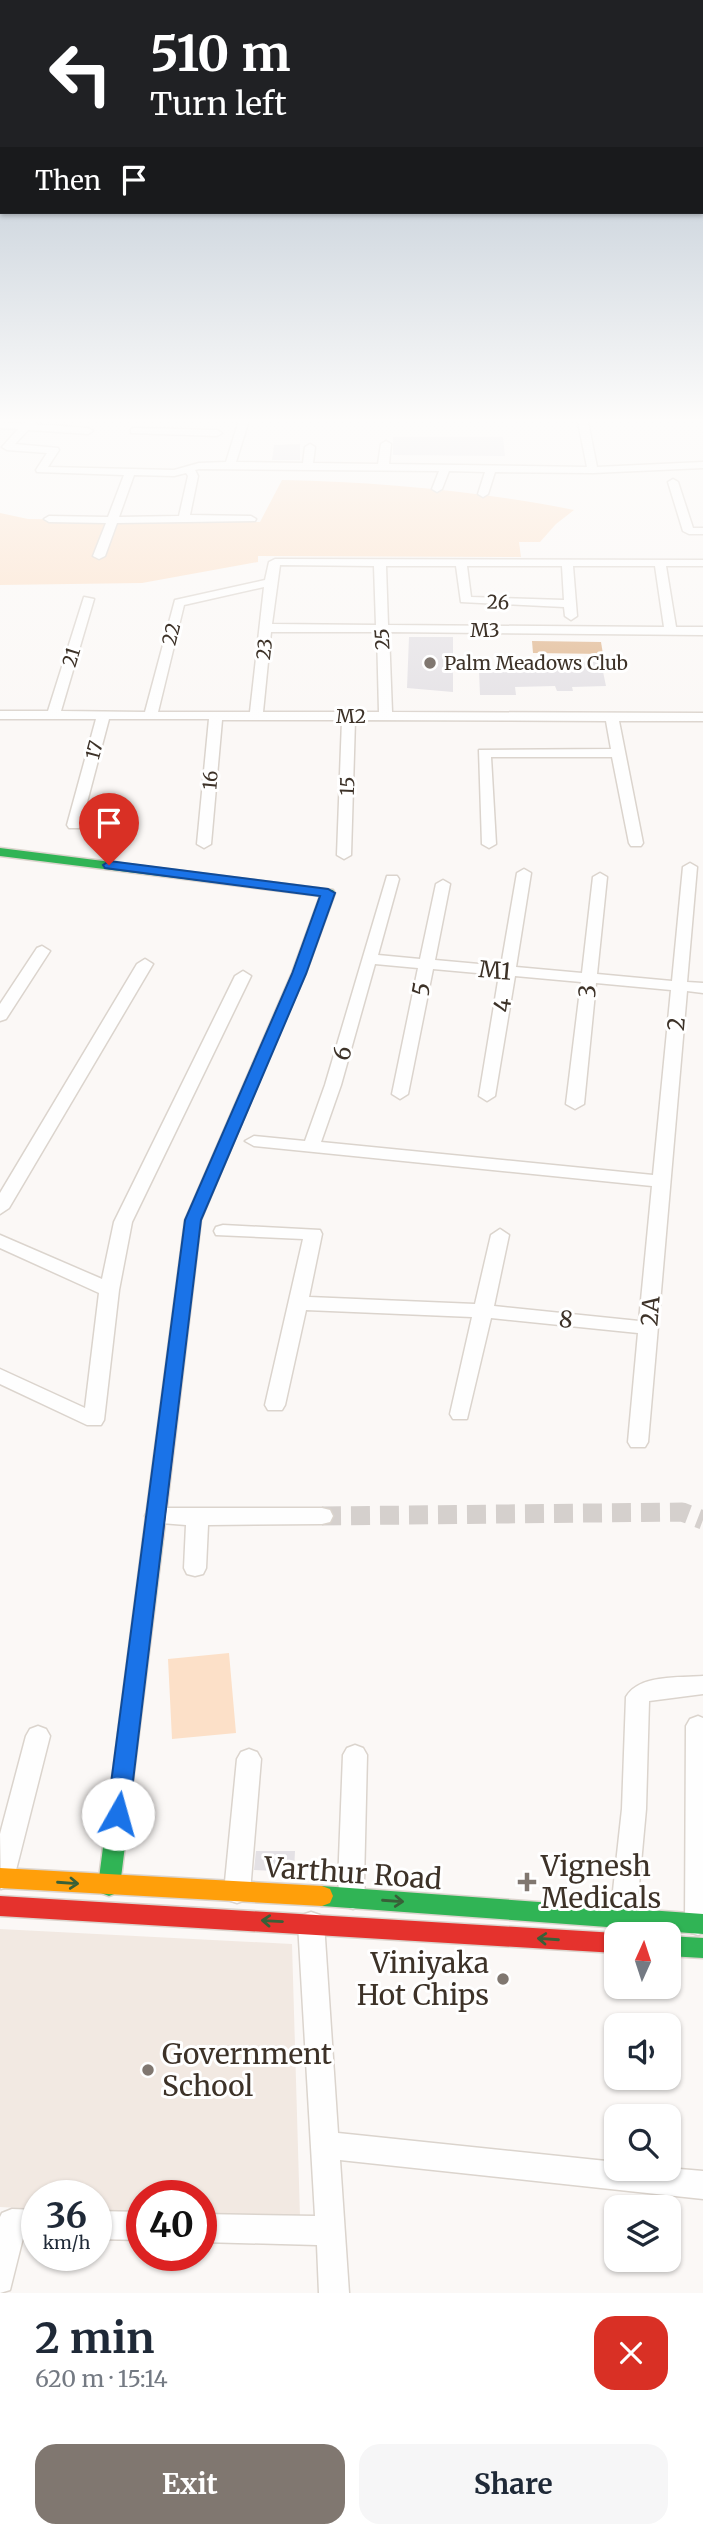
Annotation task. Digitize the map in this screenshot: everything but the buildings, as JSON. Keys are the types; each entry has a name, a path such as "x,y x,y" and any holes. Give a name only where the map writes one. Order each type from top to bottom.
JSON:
{"street":[{"path":"99,556 111,524"},
{"path":"687,524 689,531 703,531"},
{"path":"270,582 275,562 703,563"},
{"name":"25","path":"380,562 386,716"},
{"name":"26","path":"461,562 465,600 570,604"},
{"path":"568,563 572,630"},
{"path":"660,563 671,631"},
{"name":"23","path":"256,716 270,582"},
{"name":"22","path":"151,715 179,603 270,582"},
{"name":"21","path":"53,715 88,598"},
{"name":"M3","path":"267,628 703,631"},
{"name":"M2","path":"0,715 703,718"},
{"name":"17","path":"74,825 104,715"},
{"name":"16","path":"204,844 216,716"},
{"name":"15","path":"344,855 349,716"},
{"path":"612,717 636,843"},
{"path":"489,844 484,753 618,753"},
{"path":"0,852 328,893 299,974 193,1220 109,1886"},
{"name":"2","path":"662,1181 690,867"},
{"name":"4","path":"487,1096 524,873"},
{"name":"3","path":"575,1104 600,877"},
{"path":"369,959 392,879"},
{"name":"5","path":"400,1094 443,884"},
{"path":"0,1016 42,951"},
{"name":"M1","path":"369,959 703,988"},
{"name":"6","path":"311,1147 333,1085 369,959"},
{"path":"0,1208 145,964"},
{"path":"0,1376 94,1420 109,1290 123,1222 243,976"},
{"path":"254,1141 662,1181"},
{"name":"2A","path":"638,1442 662,1181"},
{"path":"223,1231 313,1234 275,1405"},
{"path":"460,1414 500,1236"},
{"path":"0,1241 109,1290"},
{"name":"8","path":"299,1303 484,1311 648,1328"},
{"path":"156,1516 322,1516"},
{"path":"194,1517 198,1528 195,1569"},
{"path":"623,1918 634,1809 638,1697 649,1690 703,1685"},
{"path":"698,1726 701,1924"},
{"path":"1,1878 38,1736"},
{"path":"353,1898 351,1884 355,1755"},
{"path":"237,1892 249,1759"},
{"name":"Varthur Road","path":"1,1878 109,1886 313,1895 701,1924"},
{"path":"313,1895 311,1923 327,2145 334,2293"},
{"path":"0,1906 604,1942"},
{"path":"681,1947 703,1948"},
{"path":"327,2145 703,2185"},
{"path":"0,2280 16,2223"},
{"path":"217,2228 332,2231"}],"shaded area":[{"path":"0,524 556,524 540,542 519,542 521,557 258,556 258,562 142,583 0,585"},
{"path":"532,641 601,642 603,654 533,653"},
{"path":"229,1653 236,1733 172,1739 168,1659"},
{"name":"Government School","path":"0,1929 292,1944 300,2217 217,2214 217,2180 126,2180 126,2211 112,2211 112,2180 21,2180 21,2208 0,2207"}],"tunnel":[{"path":"322,1516 682,1512 703,1520"}],"traffic: fast":[{"path":"0,852 328,893 299,973 260,1063"},
{"path":"109,1886 153,1539"},
{"path":"322,1896 703,1924"},
{"path":"681,1947 703,1948"}],"traffic: slow":[{"path":"0,1878 322,1896"}],"traffic: jam":[{"path":"153,1539 193,1220 260,1063"},
{"path":"0,1906 604,1942"}],"place":[{"name":"Palm Meadows Club","path":"430,663"},
{"name":"Vignesh Medicals","path":"527,1882"},
{"name":"Viniyaka Hot Chips","path":"503,1979"},
{"name":"Government School","path":"148,2070"}],"route":[{"path":"109,865 328,893 299,974 193,1220 118,1814"}]}
